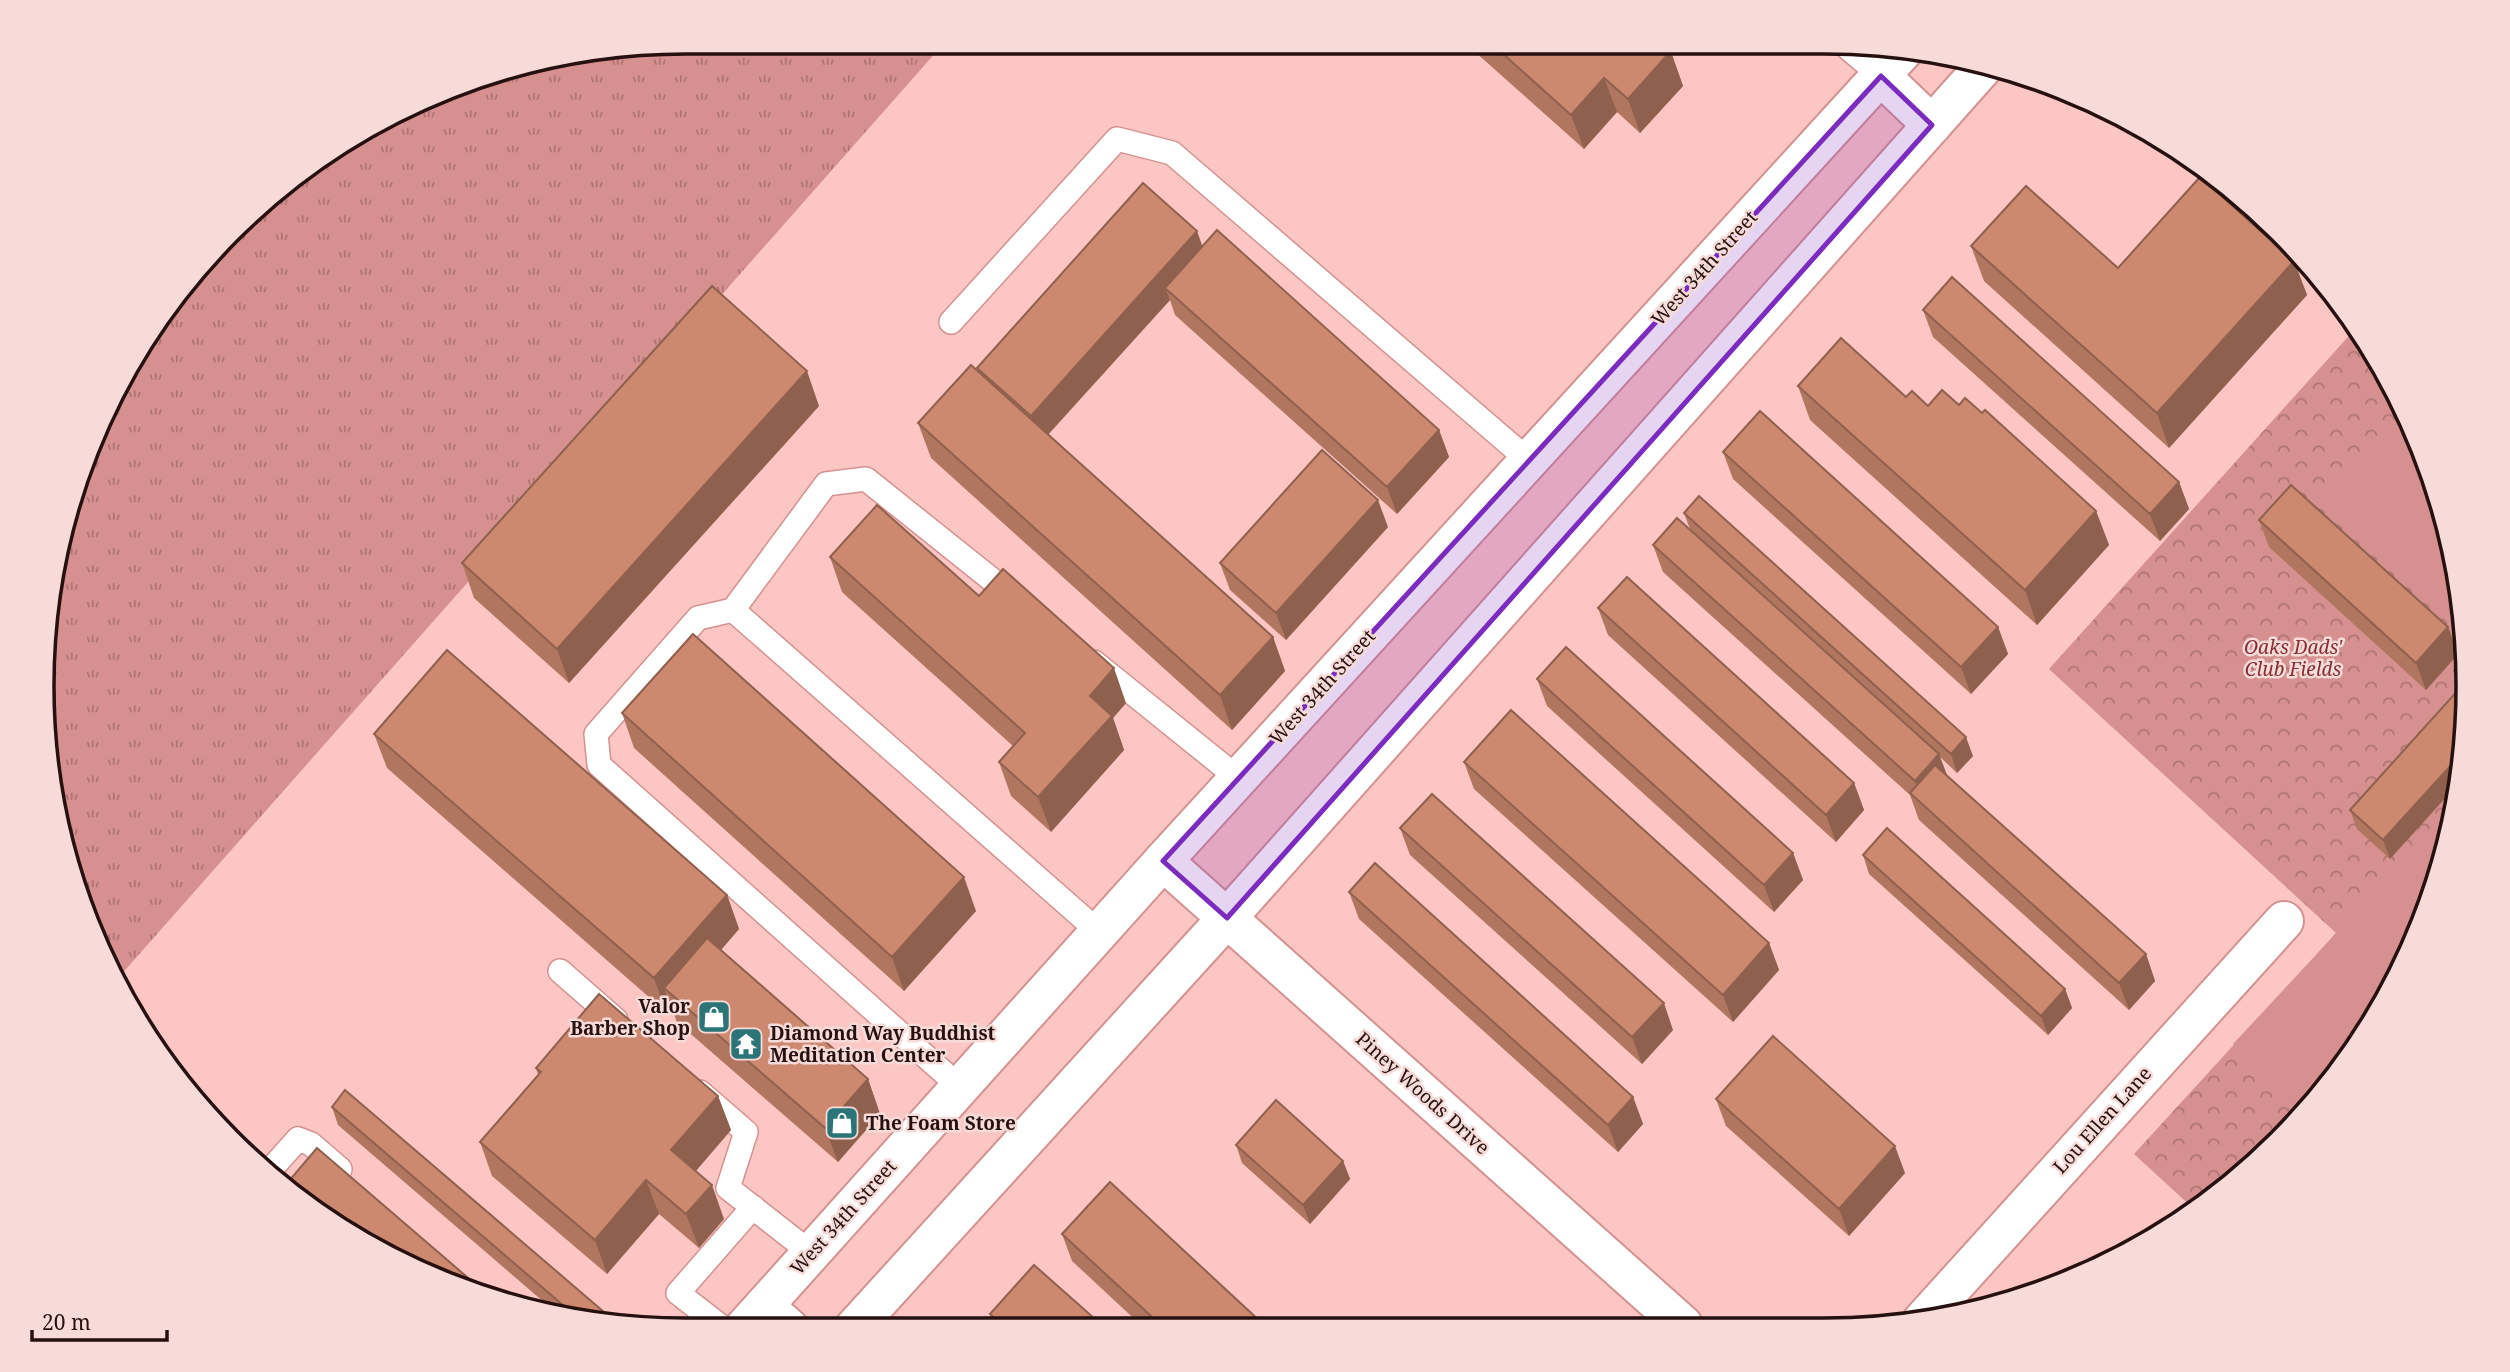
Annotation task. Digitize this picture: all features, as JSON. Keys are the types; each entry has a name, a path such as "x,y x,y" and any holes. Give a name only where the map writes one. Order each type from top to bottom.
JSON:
{"main road":[{"path":"1893,63 1933,125"},
{"name":"West 34th Street","path":"768,1318 811,1253 1163,860 1893,63"},
{"path":"863,1318 1227,918 1978,74"},
{"name":"Piney Woods Drive","path":"1163,860 1675,1318"},
{"name":"Lou Ellen Lane","path":"1934,1308 2284,921"}],"lane":[{"path":"951,322 1117,139 1171,153 1528,460"},
{"path":"960,1087 600,765 596,734 698,618 733,610 827,484 866,479 1036,615"},
{"path":"733,610 1099,932"},
{"path":"1079,649 1238,778"},
{"path":"560,971 632,1034"},
{"path":"684,1078 746,1132 728,1188 811,1253"},
{"path":"274,1165 298,1139 311,1144 353,1180"},
{"path":"710,1318 678,1293 753,1207"}],"highlighted area":[{"path":"1881,76 1932,125 1227,918 1163,861"}],"green space":[{"path":"934,54 123,972 102,928 88,889 66,809 54,686 60,604 76,522 102,444 139,370 185,301 211,269 269,211 301,185 370,139 444,102 522,76 563,66 645,56"},
{"name":"Oaks Dads' Club Fields","path":"2349,335 2371,370 2408,444 2434,522 2444,563 2456,686 2444,809 2434,850 2408,928 2371,1002 2349,1037 2299,1103 2271,1133 2241,1161 2187,1203 2134,1154 2336,933 2049,669"},
{"path":"2397,419 2408,444 2434,522 2444,563 2451,609 2432,600 2324,503"},
{"path":"2442,818 2434,848 2424,839"},
{"path":"2417,847 2431,860 2408,928 2371,1002 2325,1071 2295,1107 2247,1067 2233,1044"}],"building":[{"path":"1503,54 1668,54 1628,99 1604,78 1571,115"},
{"path":"2199,178 2293,262 2157,413 1971,246 2026,186 2118,268"},
{"path":"1143,183 1197,231 1031,416 977,368"},
{"path":"1217,230 1439,430 1387,487 1165,288"},
{"path":"1952,277 2179,482 2150,514 1923,310"},
{"path":"712,286 807,371 557,649 462,563"},
{"path":"1841,338 1906,397 1912,391 1928,406 1942,390 1959,405 1965,398 1982,413 1985,410 2096,511 2025,590 1798,386"},
{"path":"971,365 1273,637 1220,695 918,423"},
{"path":"1760,411 1998,627 1961,667 1723,452"},
{"path":"1322,450 1378,500 1276,613 1220,563"},
{"path":"2291,485 2448,627 2416,663 2259,520"},
{"path":"1699,496 1966,737 1951,754 1684,513"},
{"path":"877,505 979,596 1003,569 1114,668 1090,696 1112,716 1038,797 999,762 1025,733 830,557"},
{"path":"1677,518 1939,754 1915,781 1653,545"},
{"path":"1627,577 1854,783 1826,815 1598,608"},
{"path":"693,634 964,877 892,957 622,713"},
{"path":"1566,647 1793,853 1764,885 1537,679"},
{"path":"447,650 727,895 654,978 374,734"},
{"path":"2456,693 2450,766 2383,840 2350,810"},
{"path":"1511,710 1769,943 1723,995 1464,762"},
{"path":"1935,765 2146,954 2119,983 1910,793"},
{"path":"1432,794 1664,1003 1632,1037 1400,828"},
{"path":"1887,828 2065,989 2041,1016 1863,855"},
{"path":"1375,863 1633,1097 1608,1125 1349,892"},
{"path":"707,938 868,1079 825,1128 664,988"},
{"path":"599,994 718,1096 671,1150 712,1185 686,1214 646,1180 595,1240 480,1142 541,1072 536,1068"},
{"path":"1773,1036 1895,1146 1839,1209 1716,1099"},
{"path":"345,1090 604,1312 564,1306 332,1107"},
{"path":"1276,1100 1343,1161 1303,1205 1236,1145"},
{"path":"317,1148 470,1279 407,1253 370,1233 291,1179"},
{"path":"1110,1182 1257,1318 1153,1318 1062,1234"},
{"path":"1034,1265 1094,1318 994,1318 990,1314"}],"place":[{"name":"Valor Barber Shop","path":"714,1017"},
{"name":"Diamond Way Buddhist Meditation Center","path":"746,1044"},
{"name":"The Foam Store","path":"842,1123"}]}
